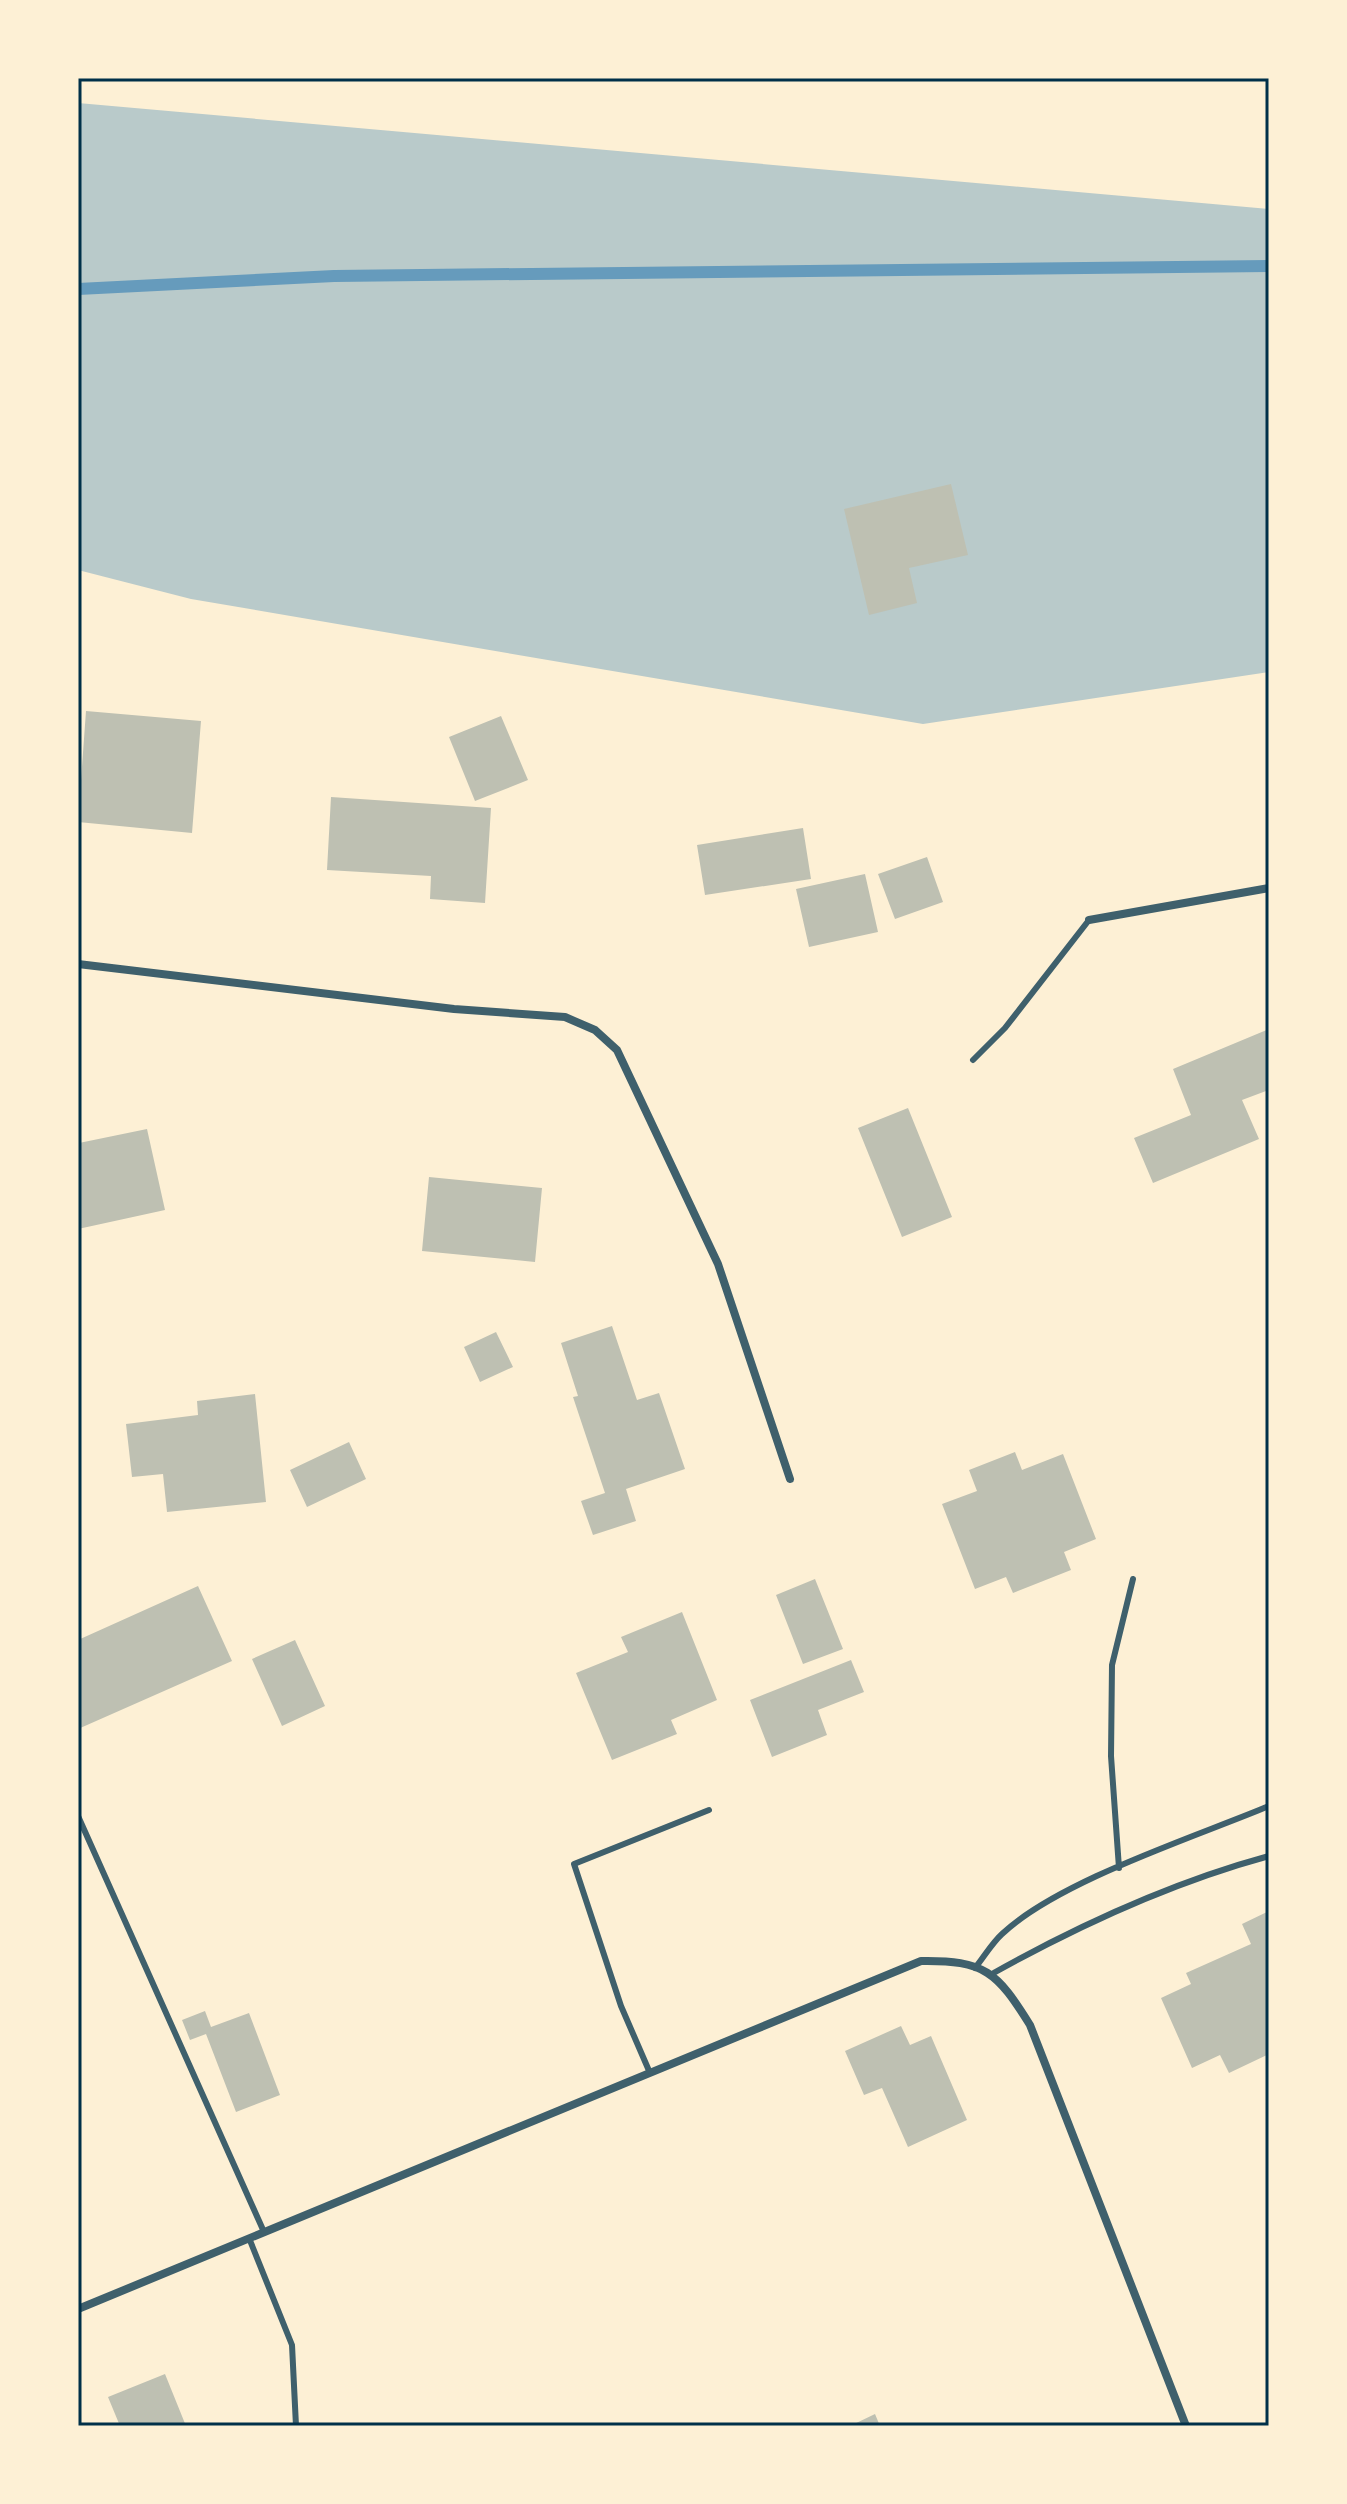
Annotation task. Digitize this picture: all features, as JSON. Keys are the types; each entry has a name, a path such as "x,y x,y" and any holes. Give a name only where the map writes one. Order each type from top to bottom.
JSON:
{"street":[{"path":"1089,920 1269,888"},
{"path":"78,964 454,1009 526,1011 565,1017 595,1030 617,1050 718,1264 790,1479"},
{"path":"78,2309 921,1961 960,1961 1003,1982 1030,2025 1186,2426"}],"lane":[{"path":"973,1060 1005,1028 1089,920"},
{"path":"1119,1868 1111,1756 1112,1665 1133,1579"},
{"path":"975,1968 1001,1934 1038,1908 1119,1868 1269,1806"},
{"path":"650,2073 621,2006 574,1864 709,1810"},
{"path":"78,1816 264,2232"},
{"path":"990,1975 1059,1936 1145,1898 1269,1856"},
{"path":"249,2238 292,2345 296,2426"}],"shaded area":[{"path":"78,103 1269,209 1269,672 923,724 191,599 78,570"}],"building":[{"path":"951,484 968,555 909,568 917,603 869,615 844,509"},
{"path":"86,711 201,721 192,833 78,822"},
{"path":"501,716 528,780 475,801 449,737"},
{"path":"331,797 491,808 485,903 430,899 431,876 327,870"},
{"path":"803,828 811,879 705,895 697,845"},
{"path":"927,857 943,902 895,919 878,874"},
{"path":"865,874 878,932 809,947 796,889"},
{"path":"1269,1029 1269,1098 1266,1091 1242,1100 1259,1139 1153,1183 1134,1138 1191,1115 1173,1069"},
{"path":"908,1108 952,1217 902,1237 858,1128"},
{"path":"147,1129 165,1210 78,1229 79,1143"},
{"path":"429,1177 542,1188 535,1262 422,1251"},
{"path":"612,1326 637,1400 659,1393 685,1469 626,1489 636,1521 593,1535 581,1501 605,1493 573,1397 578,1396 561,1343"},
{"path":"496,1332 513,1367 480,1382 464,1347"},
{"path":"255,1394 266,1502 167,1512 163,1474 132,1477 126,1424 198,1415 197,1401"},
{"path":"349,1442 366,1479 307,1507 290,1470"},
{"path":"1015,1452 1022,1470 1063,1454 1096,1539 1064,1552 1071,1570 1013,1593 1006,1577 975,1589 942,1504 977,1491 969,1470"},
{"path":"815,1579 843,1649 803,1664 776,1595"},
{"path":"198,1586 232,1661 78,1729 78,1640"},
{"path":"682,1612 717,1700 671,1720 677,1734 612,1760 576,1673 628,1652 621,1637"},
{"path":"295,1640 325,1706 282,1726 252,1659"},
{"path":"851,1660 864,1692 818,1710 827,1735 772,1757 750,1700"},
{"path":"1269,1911 1269,2054 1229,2073 1220,2055 1192,2068 1161,1998 1191,1984 1186,1973 1251,1944 1242,1924"},
{"path":"205,2011 211,2027 249,2013 280,2095 236,2112 206,2034 190,2040 182,2020"},
{"path":"901,2026 910,2045 931,2036 967,2120 908,2147 882,2088 864,2095 845,2051"},
{"path":"165,2374 186,2426 120,2426 108,2397"},
{"path":"875,2414 880,2426 850,2426"}],"waterway":[{"path":"78,289 334,276 1269,266"}]}
